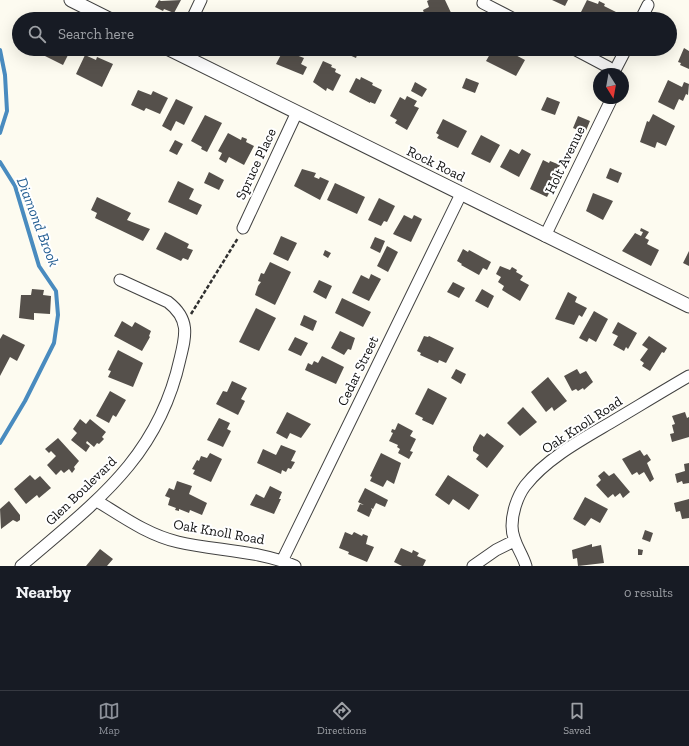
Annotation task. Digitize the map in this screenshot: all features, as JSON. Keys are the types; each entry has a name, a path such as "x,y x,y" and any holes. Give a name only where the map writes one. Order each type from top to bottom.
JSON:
{"street":[{"path":"71,0 95,12"},
{"path":"196,12 202,0"},
{"path":"484,0 483,3 500,12"},
{"path":"644,12 648,5"},
{"name":"Rock Road","path":"186,56 687,309"},
{"path":"587,56 609,68"},
{"path":"616,68 622,56"},
{"name":"Holt Avenue","path":"545,236 609,104"},
{"name":"Spruce Place","path":"244,228 297,112"},
{"name":"Cedar Street","path":"282,560 461,194"},
{"path":"120,280 168,302 174,307 185,325"},
{"name":"Glen Boulevard","path":"21,566 97,501 118,480 138,455 153,431 167,402 177,375 184,343 185,325"},
{"name":"Oak Knoll Road","path":"514,541 512,526 518,499 525,486 546,466 587,437 689,376"},
{"name":"Oak Knoll Road","path":"97,501 138,527 156,535 178,542 282,560 295,566"},
{"path":"473,566 496,550 514,541 526,566"}],"path":[{"path":"185,325 244,228"}],"building":[{"path":"159,0 181,0 175,12 164,9 163,11 155,7"},
{"path":"445,0 451,12 424,12 423,10 429,7 427,1"},
{"path":"552,0 568,0 565,6"},
{"path":"587,0 598,4 599,1 605,4 604,6 616,12 581,12"},
{"path":"684,48 689,51 689,69 680,65 681,63 678,62"},
{"path":"45,56 68,56 63,65"},
{"path":"85,56 96,60 97,57 113,64 102,87 76,74"},
{"path":"280,56 299,56 304,58 301,64 307,67 303,75 276,64"},
{"path":"489,56 517,56 525,60 516,76 486,61"},
{"path":"323,61 332,65 331,67 336,69 335,72 341,75 333,91 327,88 326,91 313,82"},
{"path":"361,77 373,83 372,85 382,90 375,104 349,92 356,78 360,80"},
{"path":"466,78 479,83 475,93 462,88"},
{"path":"668,80 682,87 684,82 689,84 688,95 686,94 683,101 679,99 674,110 658,102"},
{"path":"415,82 427,89 422,97 411,91"},
{"path":"138,90 151,95 153,91 168,98 160,114 146,108 144,111 131,105"},
{"path":"407,96 417,101 414,106 419,108 407,130 395,123 397,120 390,116 400,97 405,100"},
{"path":"547,97 560,102 555,115 541,110"},
{"path":"176,99 193,107 184,125 176,121 171,131 162,126"},
{"path":"653,114 675,126 666,146 657,142 655,148 640,142 647,121 649,122"},
{"path":"205,115 222,123 207,152 201,149 202,147 191,141"},
{"path":"578,116 590,121 585,133 573,128"},
{"path":"443,119 467,131 458,148 437,138 439,135 436,133"},
{"path":"228,133 241,140 242,137 247,139 246,142 254,146 244,165 229,157 226,163 219,159 222,153 218,151"},
{"path":"481,135 500,145 490,163 471,154"},
{"path":"175,140 183,144 177,155 169,151"},
{"path":"510,149 519,154 522,149 531,154 519,177 500,167"},
{"path":"543,160 560,165 557,171 560,172 547,197 530,189"},
{"path":"610,168 622,173 618,183 606,178"},
{"path":"302,169 316,173 314,177 319,179 320,177 329,181 320,200 294,186"},
{"path":"209,172 224,180 219,190 204,183"},
{"path":"178,181 194,189 189,199 202,205 197,215 168,202"},
{"path":"335,183 365,197 357,214 327,200"},
{"path":"593,193 613,201 603,220 586,211"},
{"path":"97,197 131,213 127,220 150,229 143,241 95,218 97,213 91,210"},
{"path":"379,198 395,206 387,222 384,221 381,226 368,220"},
{"path":"404,215 412,219 414,215 422,219 411,242 393,234"},
{"path":"641,228 649,232 645,238 649,240 647,244 659,250 651,266 622,251 635,233 641,236 643,232 640,231"},
{"path":"165,232 189,244 187,248 193,250 188,260 183,258 181,261 156,249"},
{"path":"281,236 297,243 288,261 273,254"},
{"path":"375,237 385,241 380,253 370,248"},
{"path":"387,246 398,252 388,272 377,266"},
{"path":"463,249 468,252 469,250 491,262 487,270 483,268 479,275 461,265 462,264 457,261"},
{"path":"325,250 331,253 328,258 323,255"},
{"path":"689,251 689,266 683,263"},
{"path":"270,262 291,272 275,305 255,295 261,282 258,281 261,273 264,274"},
{"path":"500,266 510,270 512,267 517,270 516,272 523,276 520,280 529,285 520,301 502,290 504,286 498,282 501,277 496,274"},
{"path":"371,274 381,279 369,301 352,293 361,275 369,279"},
{"path":"319,280 332,286 326,299 313,292"},
{"path":"453,282 465,288 459,298 447,292"},
{"path":"32,289 44,290 43,295 51,296 50,314 34,313 34,320 19,318 21,295 31,295"},
{"path":"482,289 494,296 488,308 475,301"},
{"path":"568,292 577,297 575,302 587,308 582,317 579,315 574,325 555,319"},
{"path":"342,298 371,312 363,327 335,313"},
{"path":"256,308 276,318 259,351 239,342"},
{"path":"594,311 608,319 596,342 589,338 587,342 579,338"},
{"path":"304,315 317,321 313,331 300,325"},
{"path":"122,321 132,327 135,322 151,331 150,337 142,351 114,336"},
{"path":"618,322 637,333 628,349 626,347 624,351 613,345 618,336 612,333"},
{"path":"340,331 355,338 351,350 348,349 344,355 331,348"},
{"path":"3,334 25,345 17,361 10,357 0,376 0,339"},
{"path":"424,336 429,336 454,348 446,363 439,360 438,363 420,355 421,353 417,351"},
{"path":"649,336 667,348 664,353 662,352 650,371 642,366 644,363 640,360 648,349 642,345"},
{"path":"295,337 308,343 301,356 288,350"},
{"path":"118,350 143,363 133,387 108,377 111,371 108,370"},
{"path":"322,356 344,367 336,384 305,370 308,363 312,365 314,361 318,363"},
{"path":"456,369 466,374 461,384 451,378"},
{"path":"577,369 580,374 586,371 593,382 584,390 583,388 578,391 576,389 572,391 564,376"},
{"path":"548,377 567,401 554,411 552,407 546,412 531,392"},
{"path":"232,381 247,388 241,399 245,401 238,415 216,404 223,391 227,392"},
{"path":"428,388 447,398 433,425 422,420 423,418 415,414"},
{"path":"110,391 126,400 116,417 113,415 109,423 96,416"},
{"path":"523,407 537,422 520,436 507,423"},
{"path":"287,412 311,424 301,438 290,433 287,439 276,433"},
{"path":"685,412 687,418 689,417 689,437 672,442 670,434 674,433 672,425 675,424 672,416"},
{"path":"219,418 230,423 227,429 231,431 223,447 207,440"},
{"path":"80,419 86,424 90,419 106,432 102,437 104,439 99,444 97,443 94,447 87,441 86,443 90,446 86,452 71,440 77,433 73,429"},
{"path":"398,423 413,431 410,436 416,439 410,451 413,452 409,459 398,453 400,449 397,447 398,445 389,441 393,433 391,432 392,429 395,430"},
{"path":"487,433 504,446 487,468 476,459 479,455 473,451 473,447 480,434 484,437"},
{"path":"58,438 79,461 74,467 75,469 72,473 69,469 64,473 61,470 56,475 47,465 56,456 51,451 49,453 45,449"},
{"path":"281,445 296,451 291,461 295,462 291,469 288,468 286,472 282,470 281,474 257,463 263,449 276,455"},
{"path":"640,450 644,456 647,454 651,460 647,463 654,479 650,482 644,472 639,475 637,472 632,475 622,459"},
{"path":"210,453 222,459 211,482 193,474 195,470 192,469 197,460 199,461 201,456 207,458"},
{"path":"381,453 401,463 394,484 387,480 383,487 370,481 372,477 370,476"},
{"path":"689,463 689,483 683,484 682,481 677,483 675,474 685,471 684,464"},
{"path":"604,471 609,476 614,473 630,492 623,498 620,493 615,497 613,494 608,498 596,485 601,480 598,476"},
{"path":"30,475 35,480 40,476 51,488 39,498 37,495 26,504 14,489"},
{"path":"448,475 479,495 469,510 453,499 449,505 435,495"},
{"path":"177,481 192,486 189,494 207,503 202,515 190,510 189,513 179,509 179,511 175,510 176,508 168,505 170,498 165,496 169,488 174,490"},
{"path":"270,486 282,492 279,499 281,499 274,514 250,505 256,494 264,498"},
{"path":"365,488 388,500 385,507 376,503 373,509 371,508 372,510 369,517 357,511 360,504 364,505 358,502"},
{"path":"585,497 608,509 600,523 591,518 585,526 573,519"},
{"path":"689,499 689,518 682,519 680,511 676,512 674,503"},
{"path":"9,501 20,515 20,520 17,522 13,520 1,529 0,509"},
{"path":"645,530 653,533 650,542 642,539"},
{"path":"345,532 352,535 354,532 362,536 363,534 368,536 366,544 374,547 367,562 348,554 349,552 339,548"},
{"path":"592,544 592,547 601,545 604,563 578,566 577,558 573,559 572,550"},
{"path":"401,548 412,553 413,550 419,553 417,556 426,560 423,566 402,566 394,562"},
{"path":"100,549 113,559 107,566 86,566"},
{"path":"638,549 643,550 642,555 638,555"}],"waterway":[{"name":"Diamond Brook","path":"0,50 5,75 7,111 0,133"},
{"name":"Diamond Brook","path":"0,162 15,186 39,266 56,291 58,315 54,343 25,401 0,443"}]}
